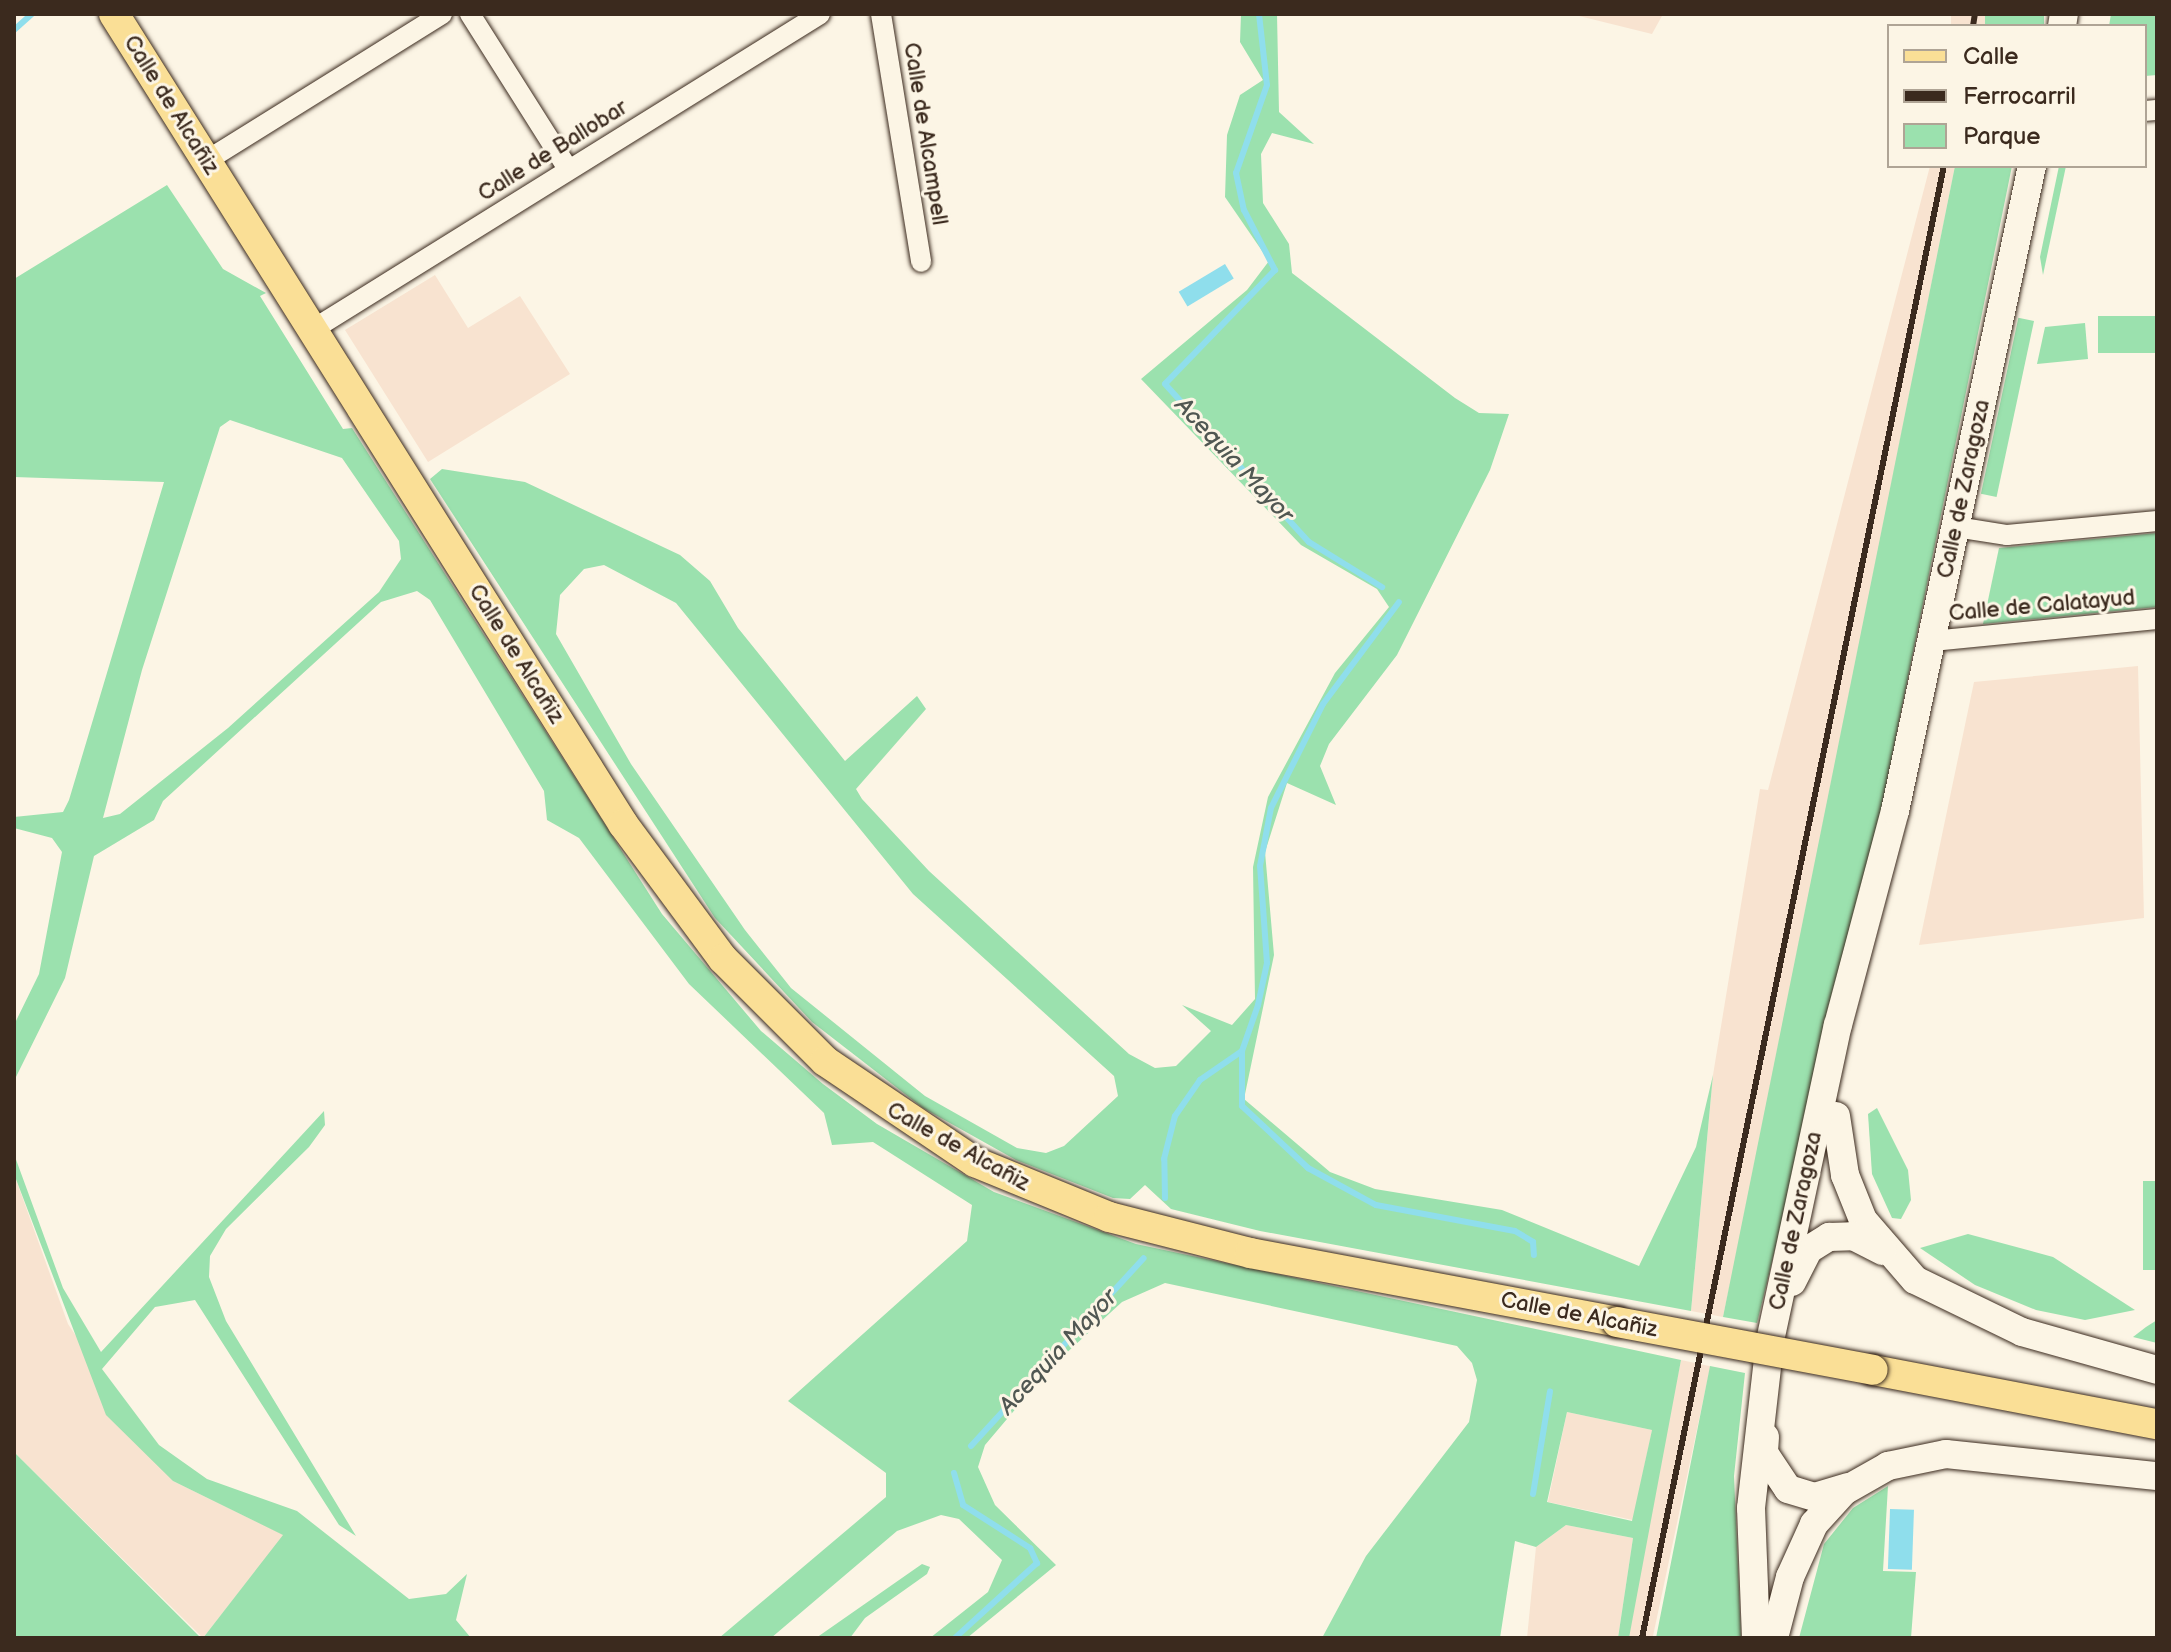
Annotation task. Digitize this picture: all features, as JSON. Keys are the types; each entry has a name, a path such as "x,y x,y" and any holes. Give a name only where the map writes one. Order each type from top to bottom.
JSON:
{"main road":[{"name":"Calle de Alcañiz","path":"114,14 678,902 772,1012 853,1084 975,1162 1109,1217 1250,1253 2157,1424"},
{"name":"Calle de Zaragoza","path":"1774,1638 1768,1462 1895,811 2032,168"},
{"name":"Calle de Zaragoza","path":"1756,1638 1751,1579 1762,1387 1809,1155 1895,811"},
{"path":"1836,1116 1852,1198 1888,1255"},
{"path":"1751,1579 1809,1155"},
{"path":"1793,1277 1808,1250 1845,1235 1888,1255 1929,1290 1986,1318 2157,1370"},
{"path":"1768,1462 1805,1496 1855,1483 1904,1460 1946,1454 2157,1476"},
{"path":"1774,1638 1806,1537 1855,1483"}],"street":[{"path":"206,161 442,14"},
{"path":"470,14 568,169"},
{"name":"Calle de Ballobar","path":"312,330 820,14"},
{"name":"Calle de Alcampell","path":"881,14 921,262"},
{"path":"1956,527 2015,535 2157,521"},
{"name":"Calle de Calatayud","path":"1932,641 2157,619"}],"shaded area":[{"path":"1571,14 1663,14 1652,34"},
{"path":"1951,14 1985,14 1985,24 1951,24"},
{"path":"1929,168 1955,168 1723,1317 1691,1311 1713,1075 1760,789 1768,790"},
{"path":"435,275 468,328 520,296 570,374 428,462 345,330"},
{"path":"2138,666 2144,918 1919,945 1974,682"},
{"path":"14,1174 68,1324 173,1481 284,1535 203,1638 14,1452"},
{"path":"1681,1360 1710,1366 1653,1638 1622,1637"},
{"path":"1567,1412 1652,1430 1633,1520 1548,1502"},
{"path":"1566,1525 1633,1538 1618,1638 1527,1638 1536,1547"}],"green space":[{"path":"1241,14 1277,14 1279,112 1314,144 1272,133 1261,154 1263,203 1289,244 1292,273 1455,398 1479,413 1509,414 1490,470 1397,655 1329,744 1320,766 1336,805 1287,783 1265,852 1274,955 1244,1099 1330,1172 1375,1189 1502,1210 1639,1266 1696,1147 1713,1075 1691,1311 1260,1231 1171,1209 1145,1185 1130,1199 1113,1198 1016,1160 923,1108 812,1022 715,918 430,479 442,469 525,482 680,555 710,581 738,628 845,761 917,696 926,709 856,789 862,799 929,871 1129,1054 1155,1068 1176,1066 1211,1031 1182,1005 1232,1025 1255,999 1253,867 1268,797 1335,673 1389,607 1377,589 1301,545 1141,379 1247,290 1269,261 1225,197 1227,135 1240,95 1263,80 1240,42","holes":["604,565 676,603 913,894 1114,1076 1118,1096 1064,1146 1046,1153 1017,1148 925,1096 791,988 745,930 631,764 556,634 560,595 584,569"]},
{"path":"1985,14 2044,14 2044,24 1985,24"},
{"path":"2111,14 2157,14 2157,75 2147,76 2147,24 2109,24"},
{"path":"1955,168 2012,168 1873,849 1757,1323 1723,1317"},
{"path":"2059,168 2066,168 2043,275 2040,257"},
{"path":"167,185 223,269 266,293 260,296 343,429 352,428 662,914 761,1031 823,1084 877,1124 994,1192 1136,1244 1681,1360 1629,1638 1618,1638 1633,1538 1566,1525 1536,1547 1515,1541 1500,1638 1322,1638 1366,1556 1469,1422 1477,1380 1472,1363 1457,1346 1165,1283 1122,1302 1050,1368 985,1445 978,1467 995,1505 1056,1565 967,1638 930,1638 988,1592 1002,1560 959,1519 941,1515 897,1531 771,1638 719,1638 886,1497 886,1473 788,1401 967,1241 972,1205 873,1142 832,1145 824,1113 689,984 579,838 547,820 544,791 430,600 417,591 381,602 163,801 154,820 94,856 65,978 14,1081 14,1025 39,974 62,852 52,838 14,828 14,817 63,812 69,800 164,482 14,477 14,279","holes":["230,420 342,458 399,541 401,559 379,592 228,728 120,814 103,818 142,670 220,427","1567,1412 1652,1430 1632,1521 1547,1502"]},
{"path":"2098,316 2157,316 2157,353 2098,353"},
{"path":"2018,318 2034,321 1997,497 1981,494"},
{"path":"2085,323 2088,359 2037,364 2045,327"},
{"path":"2157,533 2157,607 1983,624 1999,548"},
{"path":"1877,1108 1908,1170 1911,1200 1901,1219 1892,1218 1872,1174 1868,1114"},
{"path":"324,1111 325,1125 309,1147 226,1229 210,1256 209,1277 226,1321 356,1536 339,1525 195,1300 155,1307 102,1369 159,1445 207,1479 297,1511 409,1599 446,1594 467,1574 456,1620 471,1638 203,1638 283,1535 173,1481 106,1415 14,1174 14,1154 63,1288 101,1352"},
{"path":"2143,1181 2157,1181 2157,1270 2143,1270"},
{"path":"1968,1234 2053,1257 2135,1310 2085,1320 2036,1310 1975,1285 1920,1248"},
{"path":"2157,1320 2157,1343 2133,1337 2146,1327"},
{"path":"1710,1366 1745,1373 1734,1476 1741,1637 1656,1638"},
{"path":"14,1452 22,1460 201,1638 14,1638"},
{"path":"1888,1486 1883,1571 1916,1572 1911,1638 1799,1638 1824,1544 1853,1508"},
{"path":"922,1564 930,1567 927,1574 865,1618 850,1638 816,1638"}],"water":[{"path":"1225,264 1234,279 1187,306 1179,292"},
{"path":"1890,1509 1914,1510 1912,1570 1888,1569"}],"waterway":[{"path":"14,30 32,14"},
{"name":"Acequia Mayor","path":"1259,14 1267,85 1236,173 1244,210 1275,270 1165,384 1309,542 1382,587"},
{"name":"Acequia Mayor","path":"1165,1198 1164,1159 1175,1116 1200,1080 1242,1051 1258,1005 1267,963 1260,866 1271,808 1323,704 1399,602"},
{"path":"1242,1051 1242,1106 1308,1168 1376,1205 1515,1231 1533,1242 1534,1255"},
{"name":"Acequia Mayor","path":"971,1446 1144,1258"},
{"path":"1533,1494 1550,1391"},
{"name":"Acequia Mayor","path":"954,1473 963,1505 1030,1548 1037,1563 955,1638"}],"railway":[{"path":"1973,24 1975,14"},
{"path":"1642,1638 1944,168"}]}
